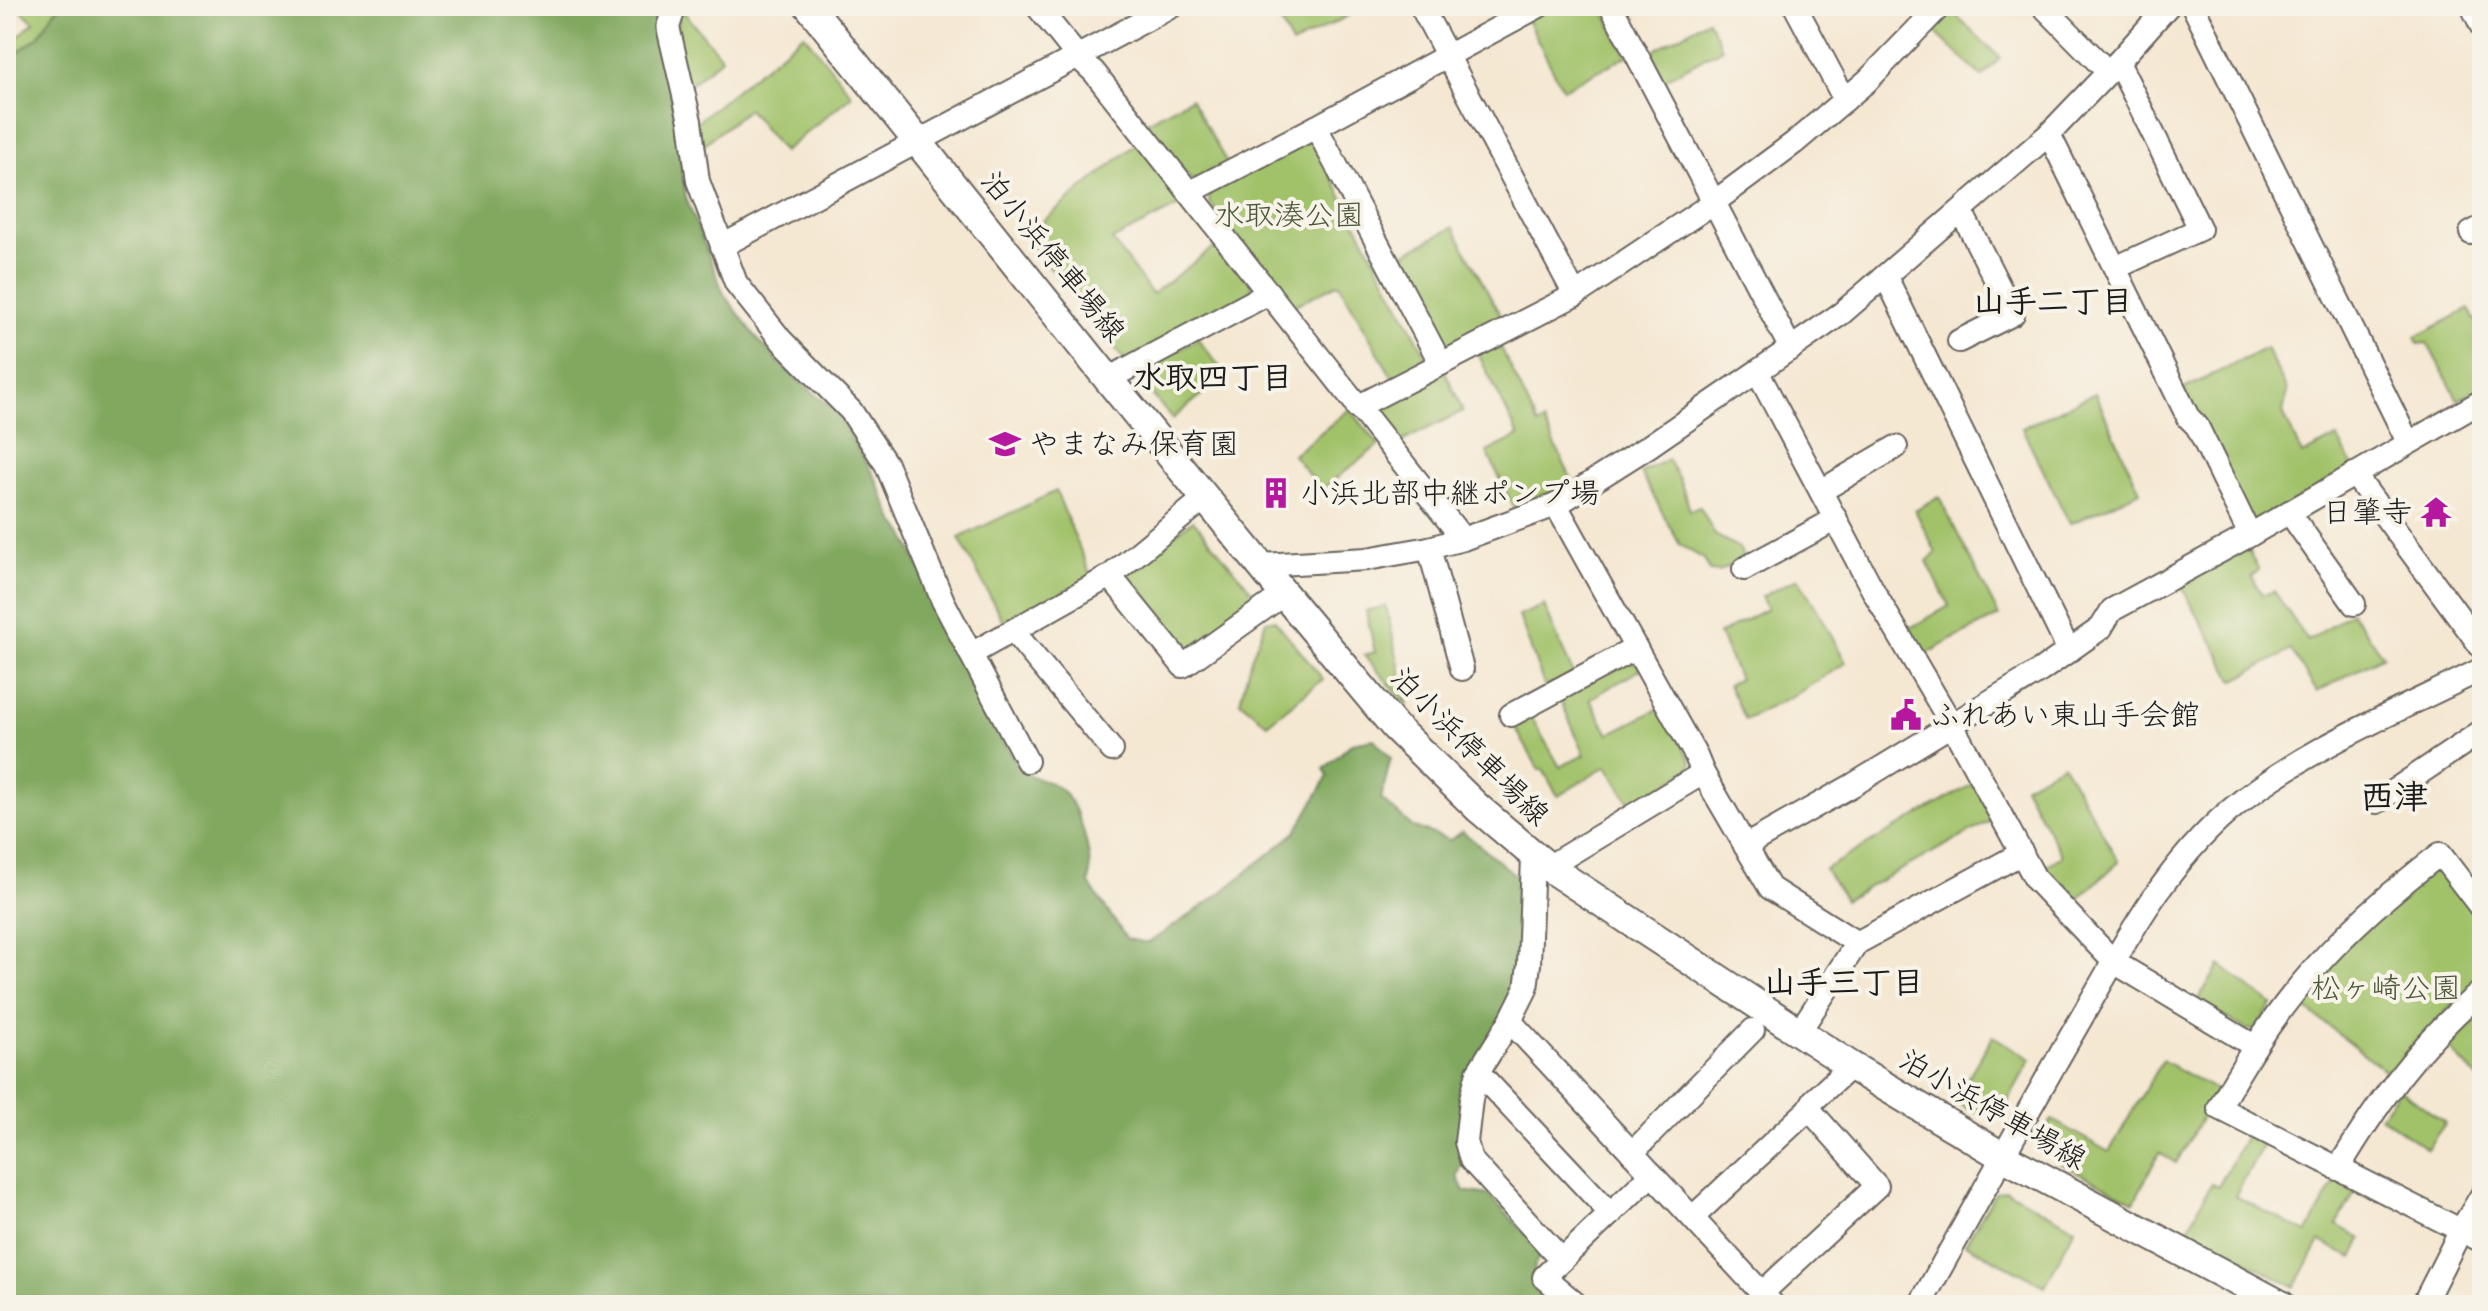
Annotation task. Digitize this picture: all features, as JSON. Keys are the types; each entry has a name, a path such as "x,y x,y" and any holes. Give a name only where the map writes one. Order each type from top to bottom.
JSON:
{"main road":[{"name":"泊小浜停車場線","path":"809,6 1284,594 1395,727 1478,808 1541,862 1851,1066 2002,1156 2281,1305"}],"street":[{"path":"675,6 668,27 690,121 698,181 736,283 782,341 851,411 886,464 943,601 1027,761"},
{"path":"1037,6 1190,192 1463,539"},
{"path":"722,246 1172,6"},
{"path":"1421,6 1575,295"},
{"path":"1190,192 1539,6"},
{"path":"1611,6 1791,349"},
{"path":"1795,6 1845,100"},
{"path":"1357,407 1575,295 1713,203 1794,143 1867,81 1940,6"},
{"path":"2043,6 2113,67 2200,229 2115,268"},
{"path":"1260,565 1367,559 1429,548 1556,505 1758,373 1842,313 2049,134 2168,6"},
{"path":"2193,6 2408,442"},
{"path":"2472,6 2482,27"},
{"path":"1316,127 1441,364"},
{"path":"2049,134 2188,417 2197,426 2250,535"},
{"path":"1959,341 2013,314 1961,211"},
{"path":"1886,277 2069,651"},
{"path":"1108,379 1269,293"},
{"path":"1758,373 1875,594 1952,725 2036,880 2114,962 2254,1046"},
{"path":"1745,846 1853,785 2040,671 2101,628 2112,610 2250,535 2482,401"},
{"path":"1821,491 1896,447"},
{"path":"2354,474 2482,648"},
{"path":"971,654 1110,576 1205,498"},
{"path":"1556,505 1770,888 1857,943"},
{"path":"2289,512 2354,604"},
{"path":"1744,569 1836,519"},
{"path":"1429,548 1462,669"},
{"path":"1110,576 1183,666 1284,594"},
{"path":"1013,631 1112,750"},
{"path":"1511,715 1636,648"},
{"path":"1920,1305 2114,962 2160,889 2190,849 2263,785 2308,757 2482,669"},
{"path":"2377,802 2482,731"},
{"path":"1562,1260 1471,1160 1466,1142 1478,1072 1526,989 1541,862 1703,773"},
{"path":"1799,1032 1857,943 2022,853"},
{"path":"2482,909 2440,854 2403,882 2342,937 2290,996 2254,1046 2219,1108 2482,1241"},
{"path":"2338,1169 2395,1080 2431,1039 2482,991"},
{"path":"1510,1021 1768,1299 1877,1186 1809,1109"},
{"path":"1632,1153 1753,1030"},
{"path":"1693,1217 1851,1066"},
{"path":"1478,1072 1611,1214"},
{"path":"1577,1305 1544,1277 1652,1174"},
{"path":"2423,1305 2482,1195"}],"green space":[{"path":"6,6 61,6 39,36 6,62 6,43 16,39 34,22 18,8 6,12"},
{"path":"61,6 667,6 661,28 686,198 724,294 760,342 787,371 835,410 875,477 894,521 904,533 961,652 968,683 1021,772 1056,786 1072,804 1087,846 1089,884 1127,939 1148,943 1216,897 1296,832 1328,776 1324,769 1352,743 1374,739 1391,758 1381,799 1413,827 1450,840 1462,831 1524,882 1519,982 1504,1016 1457,1176 1464,1191 1489,1195 1543,1251 1533,1276 1567,1305 6,1305 6,62 39,36"},
{"path":"679,6 722,58 683,90 678,55"},
{"path":"1272,6 1367,6 1292,45"},
{"path":"1553,6 1601,6 1627,56 1563,89 1527,20"},
{"path":"1951,10 2000,58 1982,77 1932,29"},
{"path":"1708,20 1722,48 1660,82 1646,55"},
{"path":"804,34 852,95 783,152 748,109 696,151 692,126"},
{"path":"1191,98 1229,167 1206,179 1190,179 1145,123"},
{"name":"水取湊公園","path":"1311,138 1427,357 1423,365 1393,379 1339,283 1291,307 1209,202 1210,187"},
{"path":"1139,142 1187,202 1112,240 1152,294 1220,243 1252,283 1250,294 1125,361 1025,236"},
{"path":"1453,227 1504,322 1449,351 1443,348 1396,258"},
{"path":"2469,309 2482,333 2482,387 2458,400 2427,343 2418,344 2415,337"},
{"path":"1198,339 1226,375 1172,419 1135,373"},
{"path":"1499,343 1538,425 1544,422 1574,484 1516,512 1487,452 1519,436 1478,354"},
{"path":"2266,348 2287,391 2283,413 2302,455 2337,437 2353,466 2249,528 2182,390"},
{"path":"1445,371 1463,411 1399,443 1375,419 1378,405"},
{"path":"2095,393 2140,491 2070,524 2022,428"},
{"path":"1350,409 1379,445 1321,490 1293,455"},
{"path":"1667,459 1680,481 1690,510 1700,507 1715,535 1739,548 1744,558 1719,572 1710,571 1704,559 1680,545 1641,473"},
{"path":"1056,491 1091,576 1005,625 959,538"},
{"path":"1939,497 1999,616 1918,659 1903,632 1949,606 1927,561 1936,553 1915,510"},
{"path":"1193,520 1253,592 1251,608 1191,652 1177,649 1124,585 1124,574"},
{"path":"2246,546 2259,570 2251,577 2263,595 2274,591 2308,641 2351,612 2383,656 2317,692 2291,650 2234,681 2179,582"},
{"path":"1798,578 1846,663 1798,693 1745,720 1728,685 1739,679 1719,634 1767,609 1761,597"},
{"path":"1544,605 1573,674 1545,688 1519,616"},
{"path":"1386,606 1408,706 1364,655 1375,652 1366,611"},
{"path":"1274,619 1323,679 1267,724 1240,701 1251,658 1266,621"},
{"path":"1627,660 1641,669 1590,699 1609,734 1662,707 1692,762 1689,770 1631,805 1607,766 1558,796 1543,770 1539,770 1512,722 1529,713 1560,767 1585,755 1559,697"},
{"path":"2063,764 2119,862 2072,904 2041,869 2062,856 2024,786"},
{"path":"1974,783 1994,819 1845,900 1825,869"},
{"name":"松ヶ崎公園","path":"2434,869 2443,870 2482,921 2482,980 2452,1005 2389,1074 2297,1001 2338,954"},
{"path":"2220,965 2272,1005 2255,1029 2247,1030 2197,1001"},
{"path":"2482,1003 2482,1079 2480,1081 2442,1040"},
{"path":"1993,1036 2031,1059 2006,1104 1972,1112 1954,1100"},
{"path":"2162,1060 2217,1091 2176,1163 2159,1153 2134,1202 2057,1161 2047,1127 2052,1120 2109,1152"},
{"path":"2400,1089 2445,1123 2427,1149 2380,1116"},
{"path":"2248,1132 2265,1141 2235,1196 2307,1233 2337,1178 2357,1188 2337,1225 2362,1239 2353,1258 2320,1241 2295,1287 2187,1230 2211,1184 2218,1187"},
{"path":"2006,1190 2075,1228 2045,1286 1965,1244 1995,1193"}],"place":[{"name":"やまなみ保育園","path":"1005,444"},
{"name":"小浜北部中継ポンプ場","path":"1276,493"},
{"name":"日肇寺","path":"2436,512"},
{"name":"ふれあい東山手会館","path":"1906,715"}],"district":[{"name":"山手二丁目","path":"2053,301"},
{"name":"水取四丁目","path":"1213,377"},
{"name":"西津","path":"2394,796"},
{"name":"山手三丁目","path":"1844,982"}]}
